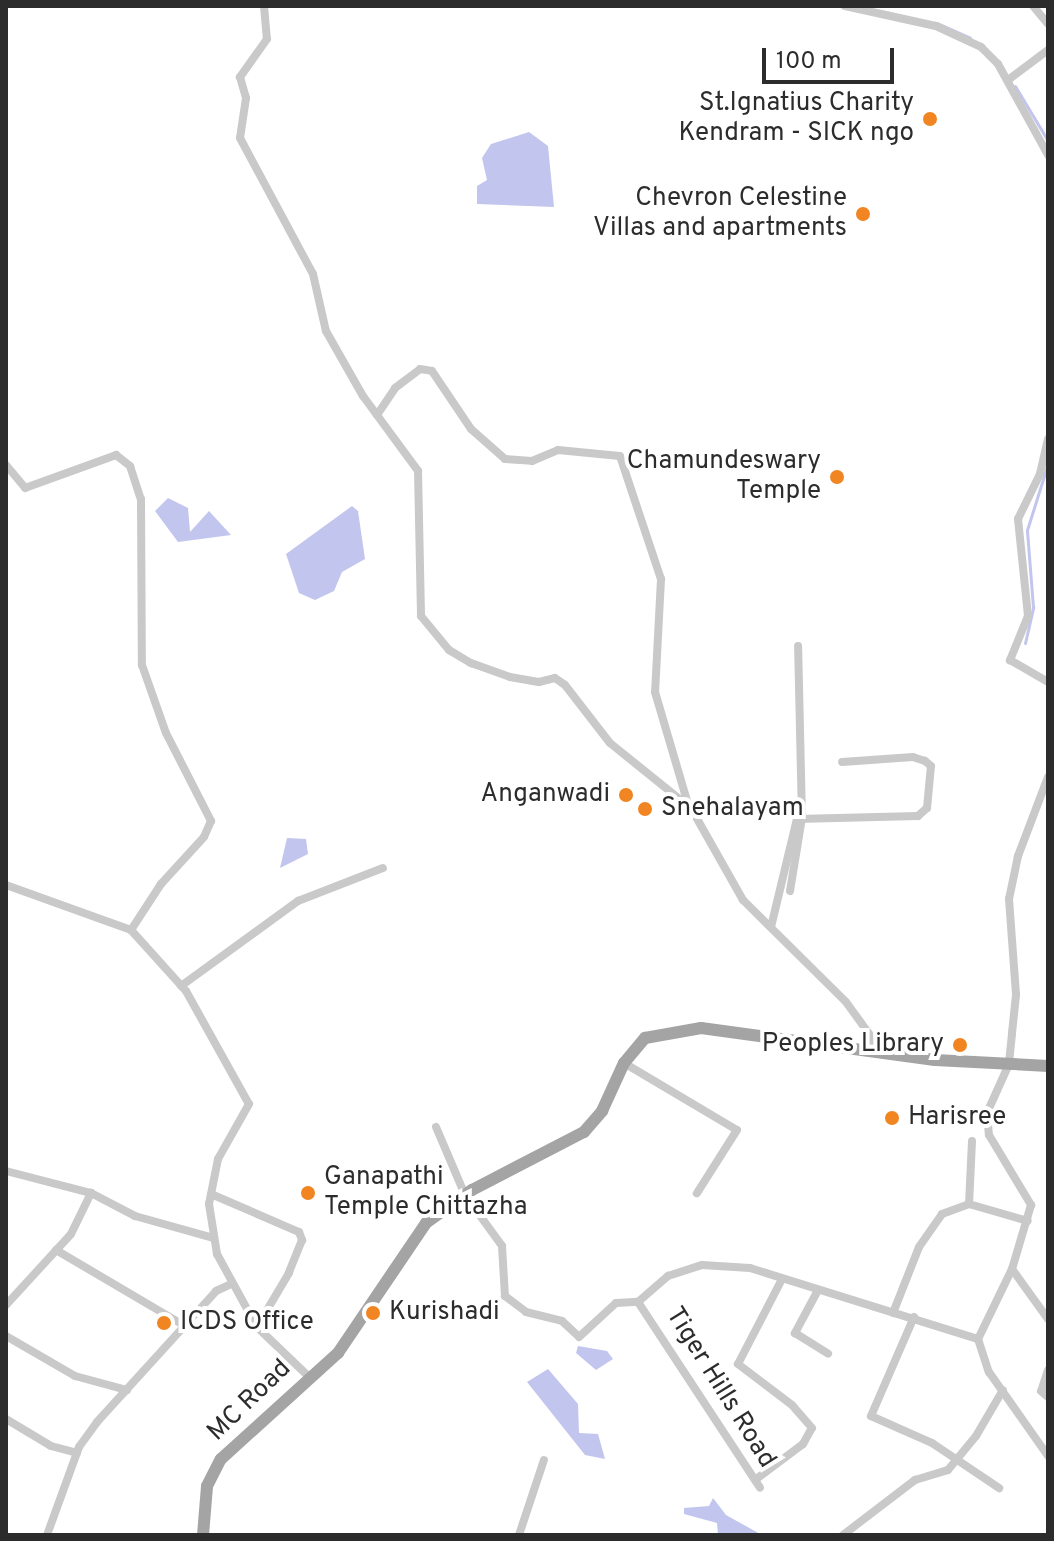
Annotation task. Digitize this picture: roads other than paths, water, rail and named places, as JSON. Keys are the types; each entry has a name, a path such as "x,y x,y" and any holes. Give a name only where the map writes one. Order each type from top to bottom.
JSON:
{"main road":[{"name":"MC Road","path":"203,1535 212,1472 307,1375 338,1353 426,1223 465,1195 584,1132 602,1111 624,1063 636,1047 658,1032 701,1028 871,1053 1048,1066"}],"street":[{"path":"264,6 267,39 240,77 246,98 240,138 313,274 326,331 377,415 418,471 418,600 421,616 432,633 471,663 510,677 539,682 555,678 565,685 610,743 693,810"},
{"path":"845,6 957,33 981,47 1010,79 1048,155"},
{"path":"1033,6 1048,24"},
{"path":"1010,79 1048,50"},
{"path":"377,415 395,388 420,369 432,371 471,429 505,459 532,461 558,450 620,456 661,579 655,692 693,810 743,900 857,1016 869,1034 871,1053"},
{"path":"1048,439 1040,474 1018,519 1028,616 1010,660 1048,682"},
{"path":"6,465 25,488 116,455 130,466 141,499 142,665 166,733 211,821 204,837 161,884 131,930"},
{"path":"790,891 802,818 798,646"},
{"path":"771,927 794,824 802,818 918,816 927,808 931,775 925,761 913,757 842,762"},
{"path":"1048,777 1018,856 1009,899 1016,995 1009,1064 987,1125 1031,1205 1012,1269 978,1339 989,1372 1048,1456"},
{"path":"181,986 298,901 383,868"},
{"path":"6,885 131,930 181,986 249,1104 218,1159 211,1194 214,1238 231,1284 257,1327 307,1375"},
{"path":"624,1063 737,1130 697,1193"},
{"path":"436,1127 465,1195"},
{"path":"969,1204 972,1141"},
{"path":"6,1171 91,1193 135,1216 214,1238"},
{"path":"6,1305 71,1234 91,1193"},
{"path":"211,1194 299,1232 302,1240 289,1273 257,1327"},
{"name":"Tiger Hills Road","path":"465,1195 502,1246 505,1296 513,1305 554,1317 579,1337 616,1303 638,1302 757,1484 803,1444 812,1428 792,1405 738,1364 782,1279"},
{"path":"893,1313 919,1247 942,1214 969,1204 1028,1221"},
{"path":"56,1250 70,1255 185,1326"},
{"path":"638,1302 668,1276 702,1265 750,1268 817,1292 914,1317 978,1339"},
{"path":"1012,1269 1048,1319"},
{"path":"47,1535 77,1453 127,1390 216,1291 231,1284"},
{"path":"817,1292 795,1333 828,1354"},
{"path":"914,1317 871,1416 956,1460 999,1488"},
{"path":"6,1336 75,1376 127,1390"},
{"path":"1048,1370 1041,1391 1048,1397"},
{"path":"843,1535 907,1485 948,1470 1003,1390"},
{"path":"6,1419 51,1446 77,1453"},
{"path":"519,1535 544,1460"}],"water":[{"path":"529,132 548,146 554,207 477,204 477,186 487,180 482,158 491,144"},
{"path":"168,498 188,508 190,532 209,511 231,535 178,542 155,511"},
{"path":"352,506 358,511 365,559 342,572 334,591 315,600 299,593 286,554"},
{"path":"287,838 306,839 308,854 280,868"},
{"path":"578,1346 607,1351 613,1359 596,1370 576,1353"},
{"path":"548,1369 578,1404 579,1433 598,1434 605,1459 585,1455 527,1382"},
{"path":"713,1498 726,1515 762,1535 718,1535 717,1523 684,1514 684,1508 709,1506"}],"waterway":[{"path":"937,23 970,38"},
{"path":"1015,86 1048,141"},
{"path":"1025,643 1033,607 1027,530 1048,463"}],"place":[{"name":"St.Ignatius Charity Kendram - SICK ngo","path":"930,119"},
{"name":"Chevron Celestine Villas and apartments","path":"863,214"},
{"name":"Chamundeswary Temple","path":"837,477"},
{"name":"Anganwadi","path":"626,795"},
{"name":"Snehalayam","path":"645,809"},
{"name":"Peoples Library","path":"960,1045"},
{"name":"Harisree","path":"892,1118"},
{"name":"Ganapathi Temple Chittazha","path":"308,1193"},
{"name":"Kurishadi","path":"373,1313"},
{"name":"ICDS Office","path":"164,1323"}]}
